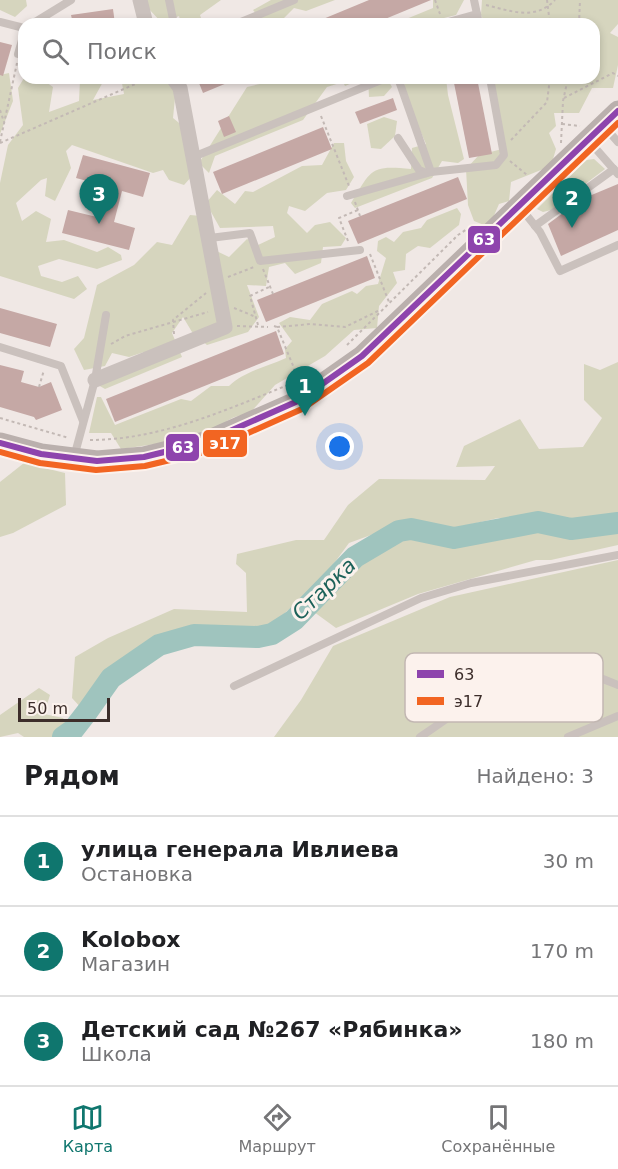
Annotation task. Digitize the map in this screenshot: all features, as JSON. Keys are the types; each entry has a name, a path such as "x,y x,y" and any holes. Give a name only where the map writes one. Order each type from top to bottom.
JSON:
{"street":[{"path":"140,0 144,18"},
{"path":"95,380 225,327 214,283 210,238 179,84"},
{"path":"0,443 76,449 120,461 168,453 234,430 298,401 362,356 519,206 599,125"}],"lane":[{"path":"42,18 71,0"},
{"path":"169,0 173,18"},
{"path":"250,18 294,0"},
{"path":"474,1 478,18"},
{"path":"463,18 477,14"},
{"path":"0,22 18,26"},
{"path":"193,157 370,84"},
{"path":"400,84 428,173"},
{"path":"350,195 428,173 496,165 504,155 491,84"},
{"path":"599,125 618,142"},
{"path":"536,226 616,172 599,125"},
{"path":"398,138 419,170 428,173"},
{"path":"519,206 536,226 560,271 618,245"},
{"path":"210,238 250,233 261,261 360,250"},
{"path":"76,449 95,380 106,315"},
{"path":"0,347 61,366 83,421"},
{"path":"234,686 421,598 471,583 618,555"},
{"path":"603,681 618,686"},
{"path":"568,737 618,716"},
{"path":"420,737 443,722"}],"path":[{"path":"435,0 440,18"},
{"path":"547,0 549,18"},
{"path":"474,1 528,15 548,7 555,0"},
{"path":"579,18 580,0"},
{"path":"0,142 18,54"},
{"path":"600,80 614,73 618,76"},
{"path":"0,142 135,84"},
{"path":"511,140 547,102 549,84"},
{"path":"561,150 563,98 566,84"},
{"path":"563,98 592,84"},
{"path":"316,105 360,216"},
{"path":"0,110 3,111 4,125"},
{"path":"562,124 599,125"},
{"path":"504,155 531,179"},
{"path":"358,210 339,218 390,302"},
{"path":"341,351 458,235 474,225"},
{"path":"172,323 196,303 214,283 259,264 261,261 273,294"},
{"path":"258,326 250,297 270,286"},
{"path":"100,349 125,336 222,308 238,308 255,317"},
{"path":"299,381 276,327 311,324 345,327 383,309"},
{"path":"172,323 178,346"},
{"path":"225,327 268,327"},
{"path":"39,387 46,362"},
{"path":"0,418 76,449 200,420 299,381 308,375"}],"green space":[{"path":"0,0 26,0 27,6 15,17 0,10"},
{"path":"146,0 221,0 200,15 201,18 180,18 179,16 157,18 148,8"},
{"path":"271,0 335,0 306,11 294,8 284,18 259,18 253,10"},
{"path":"433,0 464,0 456,15 444,18 409,18 433,8"},
{"path":"482,0 618,0 618,24 610,33 618,37 618,65 613,88 592,88 579,113 554,113 556,126 549,133 556,149 551,166 511,182 509,201 499,204 489,227 474,221 468,205 466,169 479,155 502,149 491,84 600,84 600,18 482,18"},
{"path":"9,73 13,101 0,134 0,75"},
{"path":"20,84 49,84 53,87 49,112 79,101 80,84 102,84 93,100 124,94 122,84 173,84 176,88 173,118 184,127 192,176 184,185 169,180 163,170 153,173 72,145 66,151 71,168 55,201 45,196 47,178 41,180 16,203 22,221 36,211 51,219 46,242 64,240 97,252 108,247 121,255 122,260 97,269 59,259 38,266 41,276 62,282 78,276 87,289 74,299 0,276 0,183 8,145 23,125 18,88"},
{"path":"260,84 337,84 327,87 303,120 215,156 209,173 199,163 247,87"},
{"path":"368,84 390,84 392,87 384,96 369,97"},
{"path":"404,84 447,84 464,159 458,163 442,161 432,178 355,208 351,203 368,176 380,169 411,169 412,148 426,144 408,103"},
{"path":"384,117 397,121 395,136 381,149 371,148 367,124"},
{"path":"334,143 344,143 346,161 354,177 346,190 327,193 305,211 289,206 287,213 307,233 315,225 330,222 346,238 341,246 323,247 321,263 295,274 285,263 269,267 266,286 247,285 259,317 248,332 207,345 192,332 183,317 172,333 182,357 105,389 98,385 144,352 129,357 112,353 105,366 84,370 74,349 84,338 97,285 134,265 157,242 172,245 190,215 201,216 206,246 229,257 247,239 258,245 275,237 273,226 220,228 206,203 217,190 235,204 245,191 253,192 302,166 322,165"},
{"path":"594,159 605,169 551,210 543,212 537,209 586,160"},
{"path":"457,208 461,214 459,225 430,248 418,246 406,254 405,270 393,272 397,283 379,306 377,328 354,330 325,356 275,385 249,414 230,419 210,431 193,437 121,449 111,433 89,433 97,397 101,397 115,425 181,399 191,401 211,386 229,386 249,373 286,358 285,349 292,341 279,323 290,317 310,320 322,304 352,291 357,294 366,286 378,284 386,258 377,251 378,241 386,237 394,242 403,232 421,228 427,220"},
{"path":"618,362 618,517 612,520 561,522 498,518 455,528 412,520 349,543 321,581 277,620 253,631 191,626 156,640 117,667 83,710 72,698 75,657 108,638 174,609 247,612 246,573 236,564 237,554 296,540 324,540 348,505 379,479 485,480 495,466 456,467 464,446 520,419 539,449 583,447 602,418 584,400 584,364 600,370"},
{"path":"24,463 65,473 66,505 13,533 0,537 0,482"},
{"path":"618,527 618,545 551,560 536,560 418,594 336,628 314,612 359,560 402,535 450,543 540,528 572,535"},
{"path":"618,560 618,737 274,737 301,700 333,646 450,597"},
{"path":"39,688 50,695 44,714 63,718 67,724 58,737 24,737 18,733 0,737 0,715"}],"building":[{"path":"369,0 431,0 388,18 326,18"},
{"path":"113,9 114,18 72,18 71,15"},
{"path":"0,42 12,45 3,76 0,75"},
{"path":"199,84 225,84 203,93"},
{"path":"454,84 478,84 492,154 469,158"},
{"path":"393,98 397,110 360,124 355,112"},
{"path":"229,116 236,132 224,137 218,121"},
{"path":"323,127 332,149 222,194 213,172"},
{"path":"83,155 150,173 143,197 122,191 114,222 135,228 129,250 62,233 68,210 101,218 110,187 76,178"},
{"path":"458,177 467,199 358,244 348,221"},
{"path":"618,184 618,230 561,256 548,224 582,199"},
{"path":"367,256 375,278 266,322 257,300"},
{"path":"0,308 57,324 50,347 0,333"},
{"path":"276,331 284,354 115,422 106,399"},
{"path":"0,365 24,371 21,382 39,387 51,382 62,410 36,420 34,417 0,407"}],"waterway":[{"name":"Старка","path":"63,737 73,730 111,678 159,645 194,635 258,637 272,634 294,620 355,557 399,531 411,529 454,538 538,522 571,529 618,523"}],"transit line":[{"name":"63","path":"0,443 41,454 97,461 144,457 205,442 298,401 362,356 618,111"},
{"name":"э17","path":"0,452 40,463 96,470 145,466 208,451 302,409 368,363 618,123"}],"place":[{"name":"Детский сад №267 «Рябинка»","path":"99,224"},
{"name":"Kolobox","path":"572,228"},
{"name":"улица генерала Ивлиева","path":"305,416"}]}
